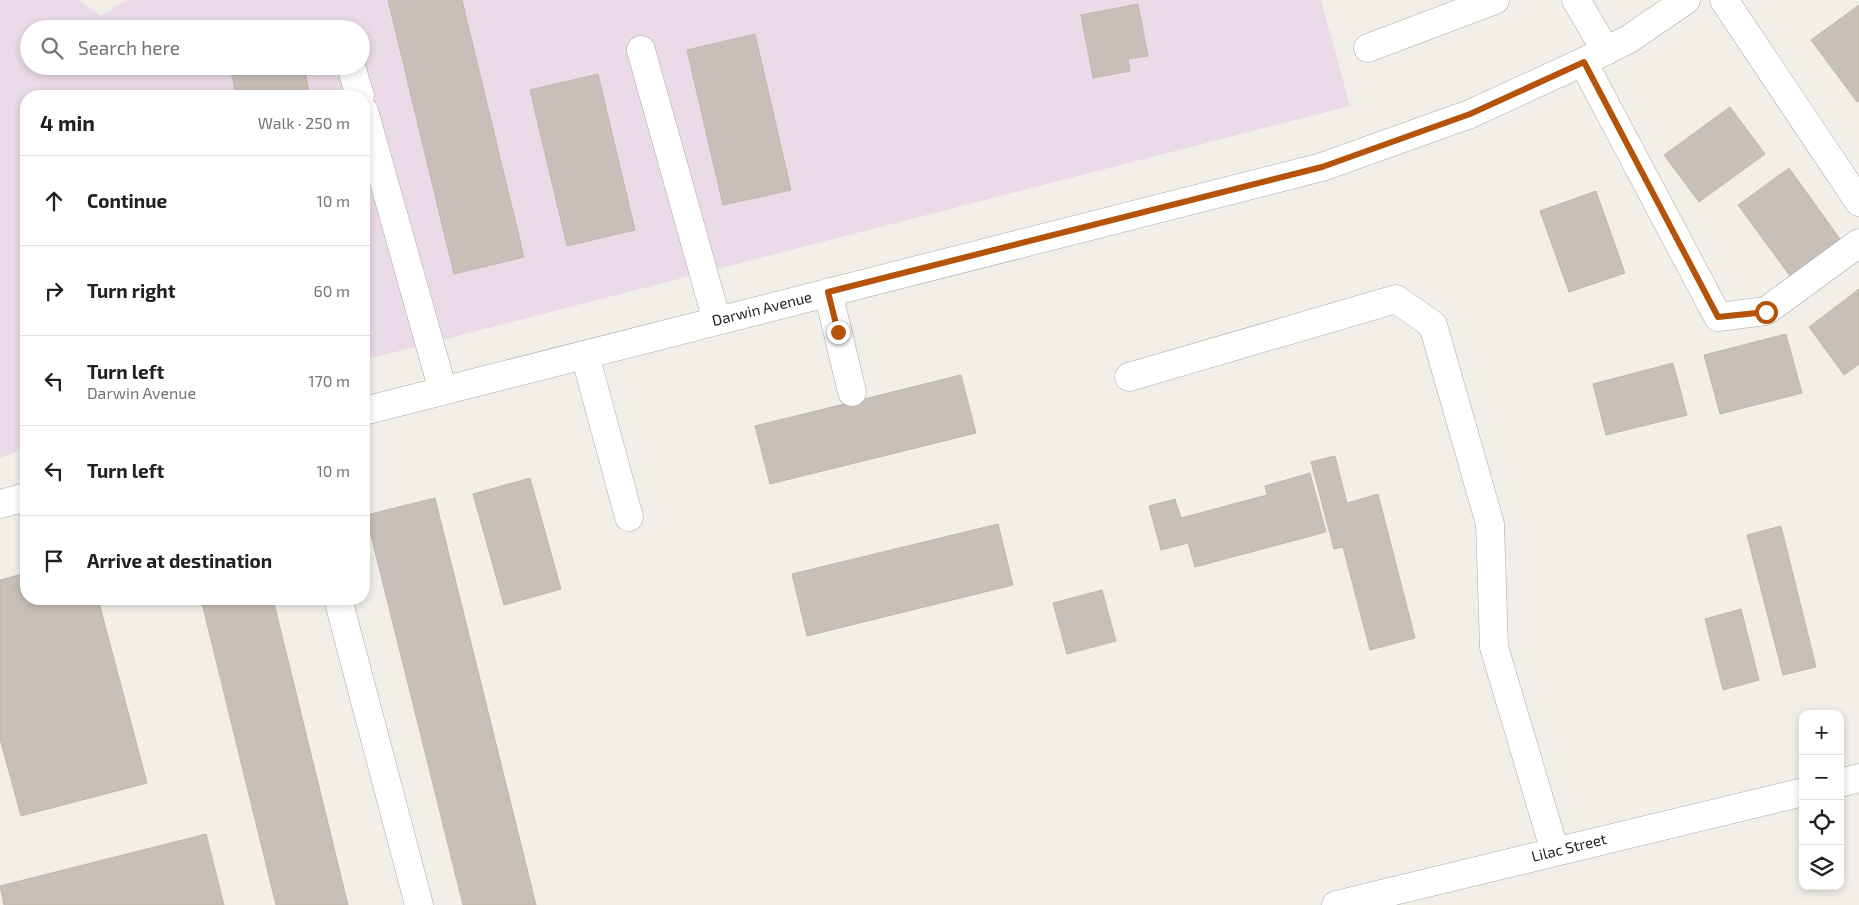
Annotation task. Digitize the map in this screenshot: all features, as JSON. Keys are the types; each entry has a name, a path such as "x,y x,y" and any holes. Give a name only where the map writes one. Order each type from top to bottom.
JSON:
{"street":[{"path":"1368,48 1495,0"},
{"path":"1576,0 1595,56 1718,317 1766,312 1859,243"},
{"name":"Darwin Avenue","path":"370,409 1322,167 1470,114 1629,39 1686,0"},
{"path":"1724,0 1859,202"},
{"path":"641,50 717,321"},
{"path":"354,75 358,90"},
{"path":"370,132 443,391"},
{"path":"828,292 852,392"},
{"path":"1129,377 1396,299 1433,325 1490,524 1494,647 1555,852"},
{"path":"585,355 630,517"},
{"path":"0,504 20,499"},
{"path":"340,605 419,905"},
{"path":"1844,782 1859,778"},
{"name":"Lilac Street","path":"1336,905 1799,793"}],"shaded area":[{"path":"0,0 79,0 101,16 126,0 1321,0 1350,106 370,358 370,90 20,90 20,450 0,458"}],"building":[{"path":"388,0 462,0 524,257 454,274"},
{"path":"1138,4 1148,56 1128,59 1130,71 1093,78 1081,15"},
{"path":"1859,5 1859,101 1857,102 1811,40"},
{"path":"755,34 791,190 723,205 687,50"},
{"path":"598,74 635,230 567,246 530,90"},
{"path":"232,75 306,75 309,90 235,90"},
{"path":"1730,107 1765,154 1699,202 1664,155"},
{"path":"1789,168 1840,239 1790,276 1738,205"},
{"path":"1596,191 1625,273 1569,292 1540,211"},
{"path":"1859,289 1859,364 1844,375 1809,327"},
{"path":"1786,334 1802,393 1720,414 1704,355"},
{"path":"1673,363 1687,415 1606,435 1593,384"},
{"path":"961,375 976,433 770,484 755,426"},
{"path":"1335,456 1347,503 1378,494 1415,638 1370,650 1343,547 1334,549 1311,462"},
{"path":"1310,473 1326,532 1195,567 1188,543 1161,550 1149,506 1175,499 1181,518 1267,495 1265,486"},
{"path":"530,478 561,589 504,605 473,494"},
{"path":"435,498 536,905 463,905 370,531 370,514"},
{"path":"998,524 1013,585 807,636 792,574"},
{"path":"1781,526 1816,667 1783,675 1747,535"},
{"path":"20,575 20,605 100,605 147,783 21,816 0,739 0,580"},
{"path":"1102,590 1116,641 1067,654 1053,603"},
{"path":"202,605 274,605 348,905 276,905"},
{"path":"1741,609 1759,680 1723,690 1705,619"},
{"path":"206,834 224,905 4,905 0,886"}],"route":[{"path":"838,332 828,292 1322,167 1470,114 1584,62 1718,317 1766,312"}]}
